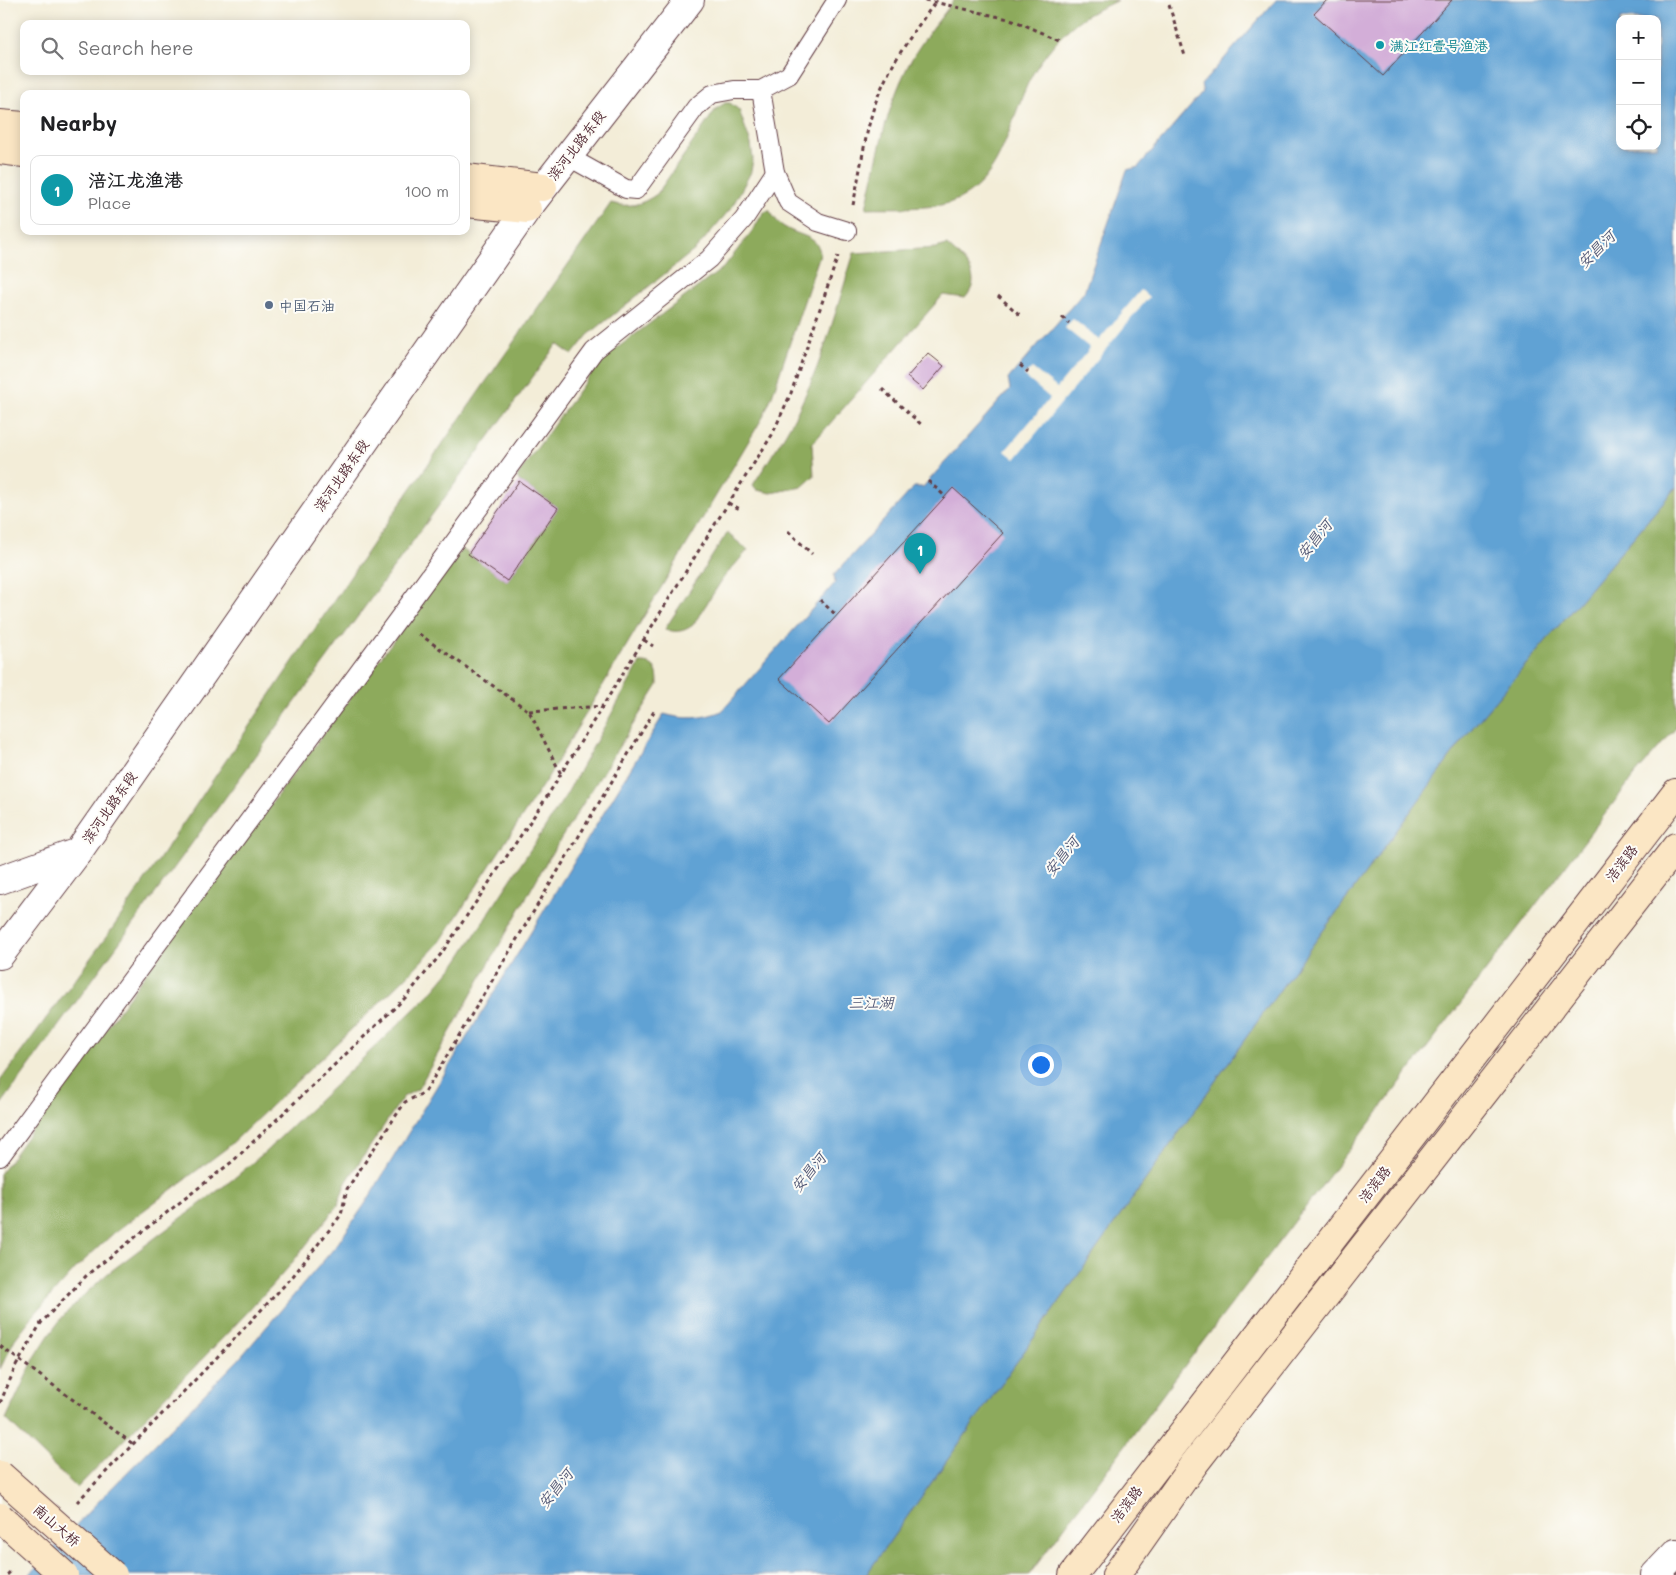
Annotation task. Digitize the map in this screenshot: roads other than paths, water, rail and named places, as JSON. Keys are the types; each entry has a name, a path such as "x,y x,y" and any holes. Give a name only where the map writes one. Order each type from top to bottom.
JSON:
{"main road":[{"path":"0,124 20,126"},
{"path":"0,150 20,152"},
{"path":"470,178 543,187"},
{"path":"470,202 527,209"},
{"name":"涪滨路","path":"1073,1575 1676,794"},
{"path":"1116,1575 1194,1464 1676,848"},
{"name":"南山大桥","path":"0,1475 114,1575"},
{"path":"0,1517 64,1575"}],"street":[{"name":"滨河北路东段","path":"0,955 78,852 527,209 690,0"},
{"path":"0,880 78,852"},
{"path":"1655,1575 1676,1553"}],"lane":[{"path":"567,156 619,186 636,190 696,107 712,94 734,90 761,90 789,75 837,0"},
{"path":"761,90 775,172 788,202 818,222 847,230"},
{"path":"0,1157 398,619 594,350 709,259 744,219 775,172"}],"water":[{"name":"三江湖","path":"1276,0 1676,0 1676,487 1468,733 1284,984 866,1575 29,1575 93,1507 239,1359 336,1246 365,1204 664,714 693,718 722,711 835,583 834,575 914,487 923,487 1010,389 1008,379 1084,292 1127,170 1138,167 1203,92 1201,85"}],"place":[{"name":"满江红壹号渔港","path":"1380,45"},
{"name":"中国石油","path":"269,305"},
{"name":"涪江龙渔港","path":"920,574"}],"water label":[{"name":"安昌河","path":"1596,249"},
{"name":"安昌河","path":"1314,539"},
{"name":"安昌河","path":"1061,856"},
{"name":"安昌河","path":"808,1172"},
{"name":"安昌河","path":"555,1488"}]}
